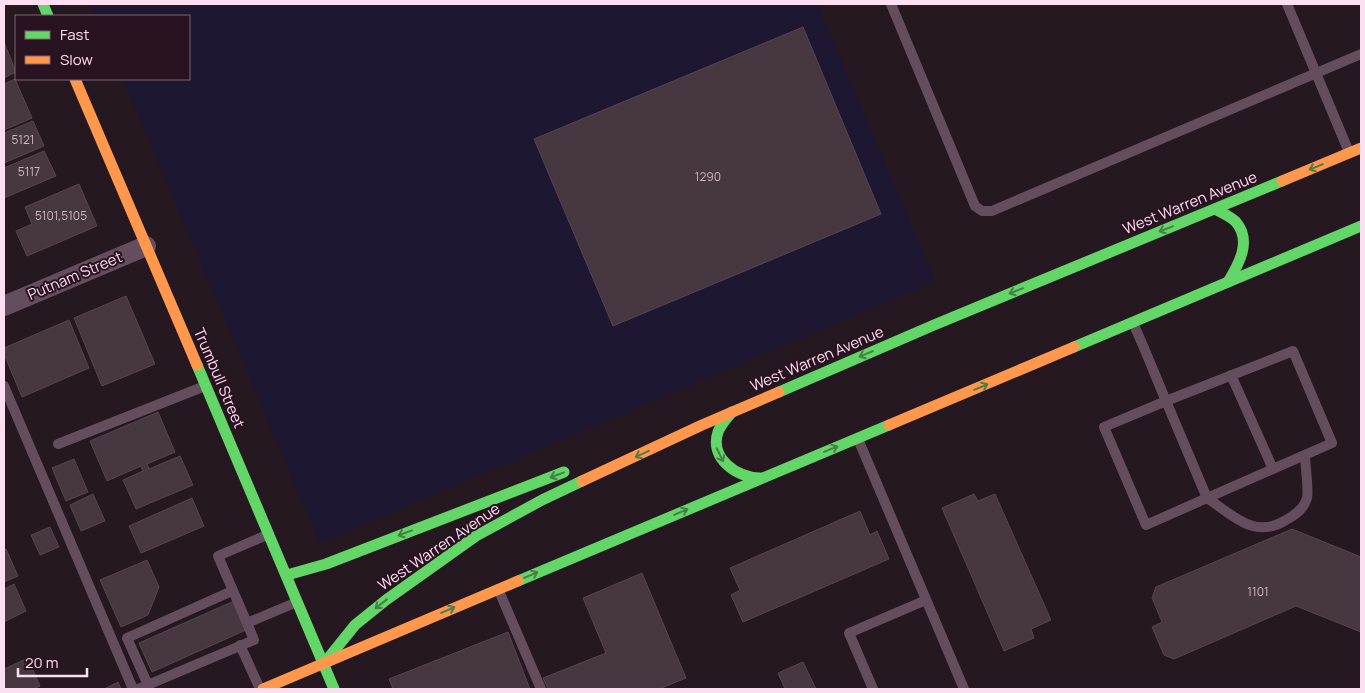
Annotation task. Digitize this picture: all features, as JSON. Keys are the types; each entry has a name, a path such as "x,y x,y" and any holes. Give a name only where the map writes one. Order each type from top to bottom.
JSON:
{"main road":[{"name":"Trumbull Street","path":"75,80 287,574 334,689"},
{"name":"West Warren Avenue","path":"323,664 355,624 424,572 476,536 542,500 702,425 934,325 1361,148"},
{"path":"1215,209 1237,223 1245,242 1242,258 1228,282"},
{"name":"West Warren Avenue","path":"261,689 1361,226"},
{"path":"732,412 722,424 717,434 715,442 719,454 725,464 734,471 744,476 760,478"},
{"path":"626,448 681,427 702,425"},
{"path":"287,574 326,564 572,469"}],"street":[{"name":"Putnam Street","path":"4,306 146,246"}],"lane":[{"path":"892,4 975,206 982,211 992,211 1361,54"},
{"path":"1287,4 1350,153"},
{"path":"1133,322 1207,498 1243,523 1260,529 1281,524 1298,513 1307,498 1305,455"},
{"path":"1293,351 1332,443 1146,525 1104,427 1231,375 1293,351"},
{"path":"1231,375 1273,469"},
{"path":"4,386 133,689"},
{"path":"58,444 206,386"},
{"path":"857,439 964,689"},
{"path":"138,689 177,667 203,662 254,640 218,556 270,534"},
{"path":"498,589 541,689"},
{"path":"148,685 127,638 160,629 207,608 232,591"},
{"path":"873,689 849,633 926,600"},
{"path":"247,623 298,602"},
{"path":"221,642 225,652"},
{"path":"240,645 261,689"},
{"path":"199,651 203,662"}],"shaded area":[{"path":"91,4 817,4 935,281 320,543 123,80 190,80 190,15 96,15"}],"building":[{"path":"803,27 881,214 613,326 534,139"},
{"path":"4,42 15,72 4,78"},
{"path":"15,79 32,118 4,130 4,84"},
{"path":"33,121 44,146 4,163 4,133"},
{"path":"44,151 56,176 4,198 4,168"},
{"path":"79,184 97,226 27,256 16,231 32,224 25,207"},
{"path":"126,296 155,364 102,386 74,318"},
{"path":"69,320 89,368 22,397 4,354 4,348"},
{"path":"158,412 175,452 147,464 149,469 180,456 193,485 136,509 123,480 143,471 141,466 107,481 90,441"},
{"path":"74,459 88,492 66,501 52,468"},
{"path":"93,494 105,521 81,531 70,505"},
{"path":"974,494 978,501 995,494 1051,620 1031,629 1034,638 1004,651 942,508"},
{"path":"192,498 204,526 141,553 129,526"},
{"path":"860,511 870,535 877,531 889,559 743,622 731,595 740,590 730,568"},
{"path":"50,527 59,547 40,555 31,535"},
{"path":"1292,529 1361,557 1361,632 1296,606 1174,659 1164,655 1152,627 1162,622 1152,598 1156,587"},
{"path":"6,549 18,576 4,582 4,550"},
{"path":"147,560 159,587 148,615 121,627 100,580"},
{"path":"642,573 686,678 659,689 548,689 543,678 606,653 583,598"},
{"path":"14,584 26,611 4,622 4,589"},
{"path":"234,601 246,630 152,672 139,643"},
{"path":"508,632 530,689 393,689 389,679"},
{"path":"28,658 40,686 33,689 4,689 4,669"},
{"path":"803,662 816,689 785,689 778,673"},
{"path":"118,682 121,689 106,689 106,688"}],"traffic: fast":[{"path":"43,4 48,15"},
{"path":"779,392 934,325 1282,181"},
{"path":"1215,209 1236,222 1241,229 1243,237 1240,260 1228,282"},
{"path":"1074,347 1361,226"},
{"path":"197,365 334,689"},
{"path":"732,412 718,432 716,442 721,458 734,470 751,477 760,478"},
{"path":"518,581 889,425"},
{"path":"287,575 326,564 564,472"},
{"path":"326,661 355,625 386,600 476,536 542,500 582,481"}],"traffic: slow":[{"path":"75,80 197,365"},
{"path":"1282,181 1361,148"},
{"path":"889,425 1074,347"},
{"path":"582,481 702,425 779,392"},
{"path":"263,689 518,581"}]}
